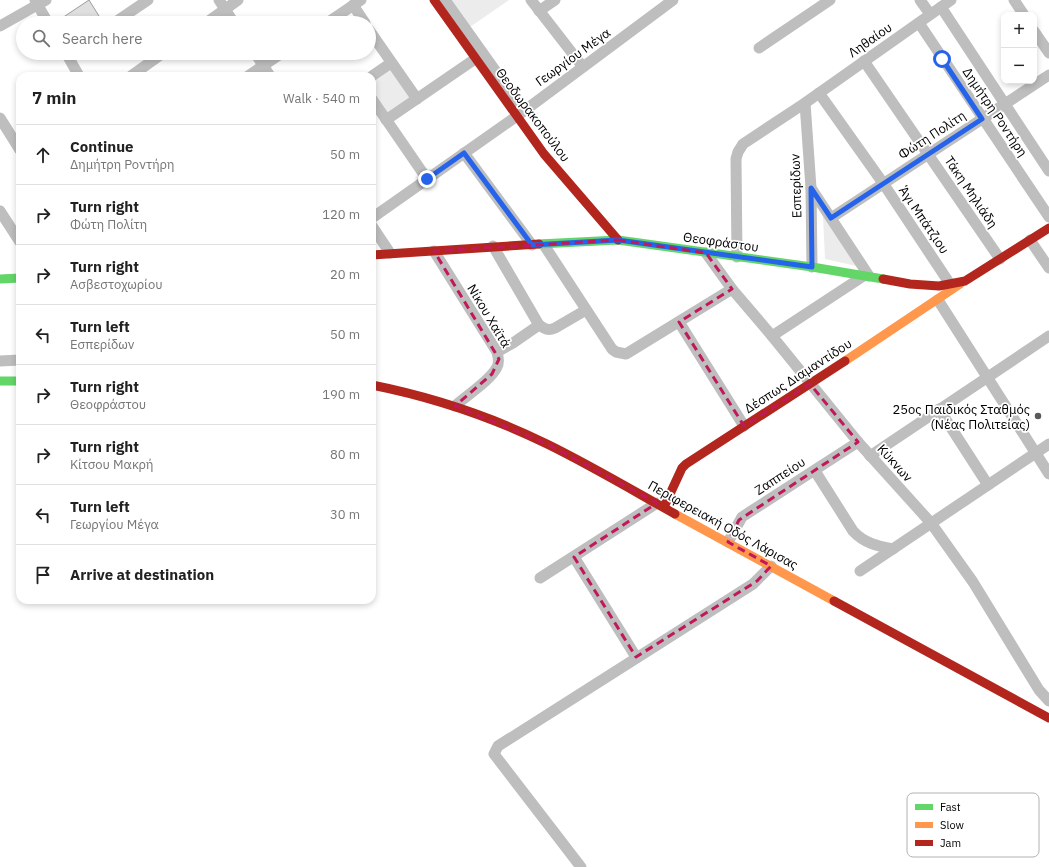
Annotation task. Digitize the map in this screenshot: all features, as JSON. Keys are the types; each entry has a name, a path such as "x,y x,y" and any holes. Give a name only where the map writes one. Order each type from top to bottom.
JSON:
{"main road":[{"name":"Θεοδωρακοπούλου","path":"434,0 475,59 520,113 569,185 618,240"},
{"name":"Θεοφράστου","path":"376,255 493,246 544,245 618,240 812,267 919,285 950,284 964,281 1049,228"},
{"path":"0,279 16,278"},
{"name":"Δέσπως Διαμαντίδου","path":"661,505 682,468 686,464 938,300 964,281"},
{"path":"0,381 16,381"},
{"name":"Περιφερειακή Οδός Λάρισας","path":"376,386 422,396 455,406 547,444 1048,716"}],"street":[{"path":"124,16 148,0"},
{"path":"212,16 222,5 238,0"},
{"path":"445,0 520,113"},
{"path":"531,0 583,67"},
{"path":"540,11 555,0"},
{"name":"Γεωργίου Μέγα","path":"376,215 520,113 673,0"},
{"path":"759,48 830,0"},
{"path":"920,0 930,14"},
{"name":"Ληθαίου","path":"737,257 736,159 743,144 805,103 951,0"},
{"path":"1014,0 1022,12"},
{"path":"16,16 39,2 45,16"},
{"path":"338,16 357,3 362,16"},
{"path":"222,5 229,16"},
{"path":"941,7 1006,103 1049,171"},
{"path":"0,26 16,16"},
{"name":"Δημήτρη Ροντήρη","path":"919,23 1049,217"},
{"path":"1037,35 1049,53"},
{"path":"376,40 417,99"},
{"path":"386,120 475,59"},
{"path":"71,60 77,72"},
{"path":"137,72 153,60"},
{"path":"259,60 267,72"},
{"path":"254,72 272,60"},
{"name":"Τάκη Μηλιάδη","path":"864,61 1000,259"},
{"path":"376,73 391,63"},
{"name":"Φώτη Πολίτη","path":"831,218 1049,75"},
{"name":"Άγι Μπάτζιου","path":"819,93 884,183 950,284"},
{"name":"Εσπερίδων","path":"805,103 811,188 812,267"},
{"path":"376,105 427,179"},
{"path":"0,118 16,144"},
{"path":"464,153 532,245"},
{"path":"772,336 867,276 811,188"},
{"path":"0,211 16,236"},
{"path":"376,232 390,253"},
{"path":"1030,240 1049,268"},
{"path":"544,245 612,349 616,352 626,354 732,289"},
{"path":"493,246 539,325 550,330 586,310"},
{"name":"Νίκου Χαϊτά","path":"434,251 497,352 499,359 498,366 492,374 455,406"},
{"name":"Κύκνων","path":"706,253 732,289 858,442 931,523 973,582 1039,690 1049,701"},
{"path":"938,300 1049,474"},
{"path":"679,322 744,426"},
{"path":"497,352 539,325"},
{"path":"870,456 1049,336"},
{"path":"0,361 16,360"},
{"path":"939,409 988,485"},
{"name":"Ζαππείου","path":"728,542 742,517 858,442"},
{"path":"860,571 1049,444"},
{"path":"815,470 860,539 869,543 893,549"},
{"path":"540,578 661,505"},
{"path":"574,557 636,657"},
{"path":"581,867 494,754 498,746 753,584 771,566"}],"highlighted area":[{"path":"618,240 706,253 732,289 679,322 744,426 810,384 858,442 739,520 728,542 771,566 757,581 636,657 574,557 657,503 547,444 455,406 492,374 499,359 434,251"}],"shaded area":[{"path":"446,0 509,0 467,29"},
{"path":"392,69 413,98 389,114 376,95 376,80"},
{"path":"823,216 861,267 825,259"}],"building":[{"path":"89,0 99,16 65,16"}],"traffic: fast":[{"path":"539,244 618,240 812,267 883,279"},
{"path":"0,279 16,278"},
{"path":"0,381 16,381"}],"traffic: slow":[{"path":"845,361 960,284"},
{"path":"675,514 834,601"}],"traffic: jam":[{"path":"434,0 544,154 618,240"},
{"path":"883,279 910,284 939,286 965,281 1049,228"},
{"path":"376,255 539,244"},
{"path":"664,507 682,468 686,464 845,361"},
{"path":"376,386 417,395 505,425 579,460 675,514"},
{"path":"834,601 1049,718"}],"place":[{"name":"25ος Παιδικός Σταθμός (Νέας Πολιτείας)","path":"1038,416"}],"route":[{"path":"427,179 464,153 532,245 618,240 812,267 811,188 831,218 982,119 942,59"}]}
